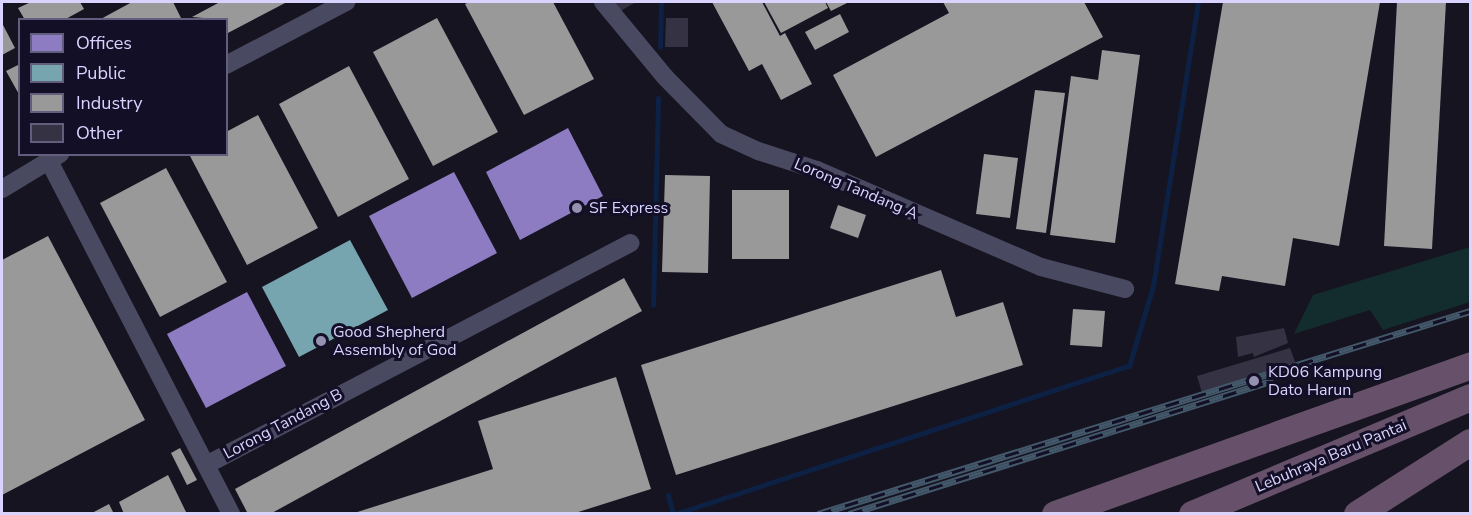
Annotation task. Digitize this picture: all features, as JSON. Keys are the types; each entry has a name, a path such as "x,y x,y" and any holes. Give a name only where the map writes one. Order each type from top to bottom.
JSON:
{"highway":[{"path":"1055,513 1470,364"},
{"name":"Lebuhraya Baru Pantai","path":"1192,513 1470,397"},
{"path":"1357,513 1470,442"}],"street":[{"path":"228,64 346,2"},
{"name":"Lorong Tandang A","path":"603,2 665,77 722,134 758,151 817,170 1041,267 1125,289"},
{"path":"2,189 54,158"},
{"name":"Lorong Tandang B","path":"54,158 206,465 631,243"},
{"path":"206,465 231,513"}],"green space":[{"path":"1470,247 1470,302 1383,330 1370,310 1294,334 1313,295"}],"building: Offices":[{"path":"568,128 603,196 520,240 486,172"},
{"path":"454,172 497,253 412,298 369,216"},
{"path":"247,292 286,366 206,408 167,334"}],"building: Public":[{"path":"350,240 388,310 299,357 262,287"}],"building: Industry":[{"path":"31,2 80,2 84,9 68,18 24,18 18,8"},
{"path":"132,2 173,2 181,18 103,18"},
{"path":"220,2 287,2 228,33 228,18 192,17"},
{"path":"469,2 553,2 594,79 524,115 465,4"},
{"path":"712,2 762,2 780,36 785,33 812,84 781,100 762,64 749,71"},
{"path":"764,2 825,2 828,8 781,33"},
{"path":"826,2 849,2 831,11"},
{"path":"943,2 1084,2 1103,37 876,157 833,75 949,13"},
{"path":"1223,2 1380,2 1339,246 1293,238 1285,286 1222,276 1219,291 1175,284"},
{"path":"1397,2 1446,2 1432,249 1384,246"},
{"path":"840,14 849,32 815,50 805,32"},
{"path":"437,18 498,132 433,166 373,52"},
{"path":"2,23 15,48 2,55"},
{"path":"1102,50 1140,55 1115,243 1050,235 1071,76 1098,80"},
{"path":"18,65 18,92 6,71"},
{"path":"349,66 409,179 338,217 279,104"},
{"path":"1035,90 1065,93 1046,233 1016,229"},
{"path":"258,115 318,228 247,265 190,156 228,156 228,131"},
{"path":"984,154 1018,158 1010,218 976,214"},
{"path":"166,168 227,282 160,317 100,203"},
{"path":"665,175 710,176 708,273 662,272"},
{"path":"732,190 789,190 789,259 732,259"},
{"path":"838,205 866,215 858,238 830,228"},
{"path":"48,236 145,420 2,495 2,260"},
{"path":"941,270 956,317 1003,302 1023,365 676,475 641,365"},
{"path":"624,278 642,311 270,514 248,514 235,489"},
{"path":"1073,309 1105,311 1102,347 1070,345"},
{"path":"616,377 651,489 572,514 351,514 493,469 478,421"},
{"path":"180,448 197,480 187,485 171,453"},
{"path":"168,475 187,514 124,514 119,502"},
{"path":"109,504 114,514 90,514"}],"building: Other":[{"path":"612,2 636,2 619,12"},
{"path":"666,18 688,18 688,47 665,47"},
{"path":"1284,328 1288,343 1254,357 1253,353 1238,357 1236,337"},
{"path":"1290,348 1297,367 1203,396 1197,376"}],"waterway":[{"path":"660,47 661,2"},
{"path":"675,514 1129,366 1153,286 1198,2"},
{"path":"653,305 658,98"},
{"path":"668,495 673,514"}],"railway":[{"path":"818,514 1470,311"},
{"path":"849,514 1273,380"}],"place":[{"name":"SF Express","path":"577,208"},
{"name":"Good Shepherd Assembly of God","path":"321,341"},
{"name":"KD06 Kampung Dato Harun","path":"1254,381"}]}
